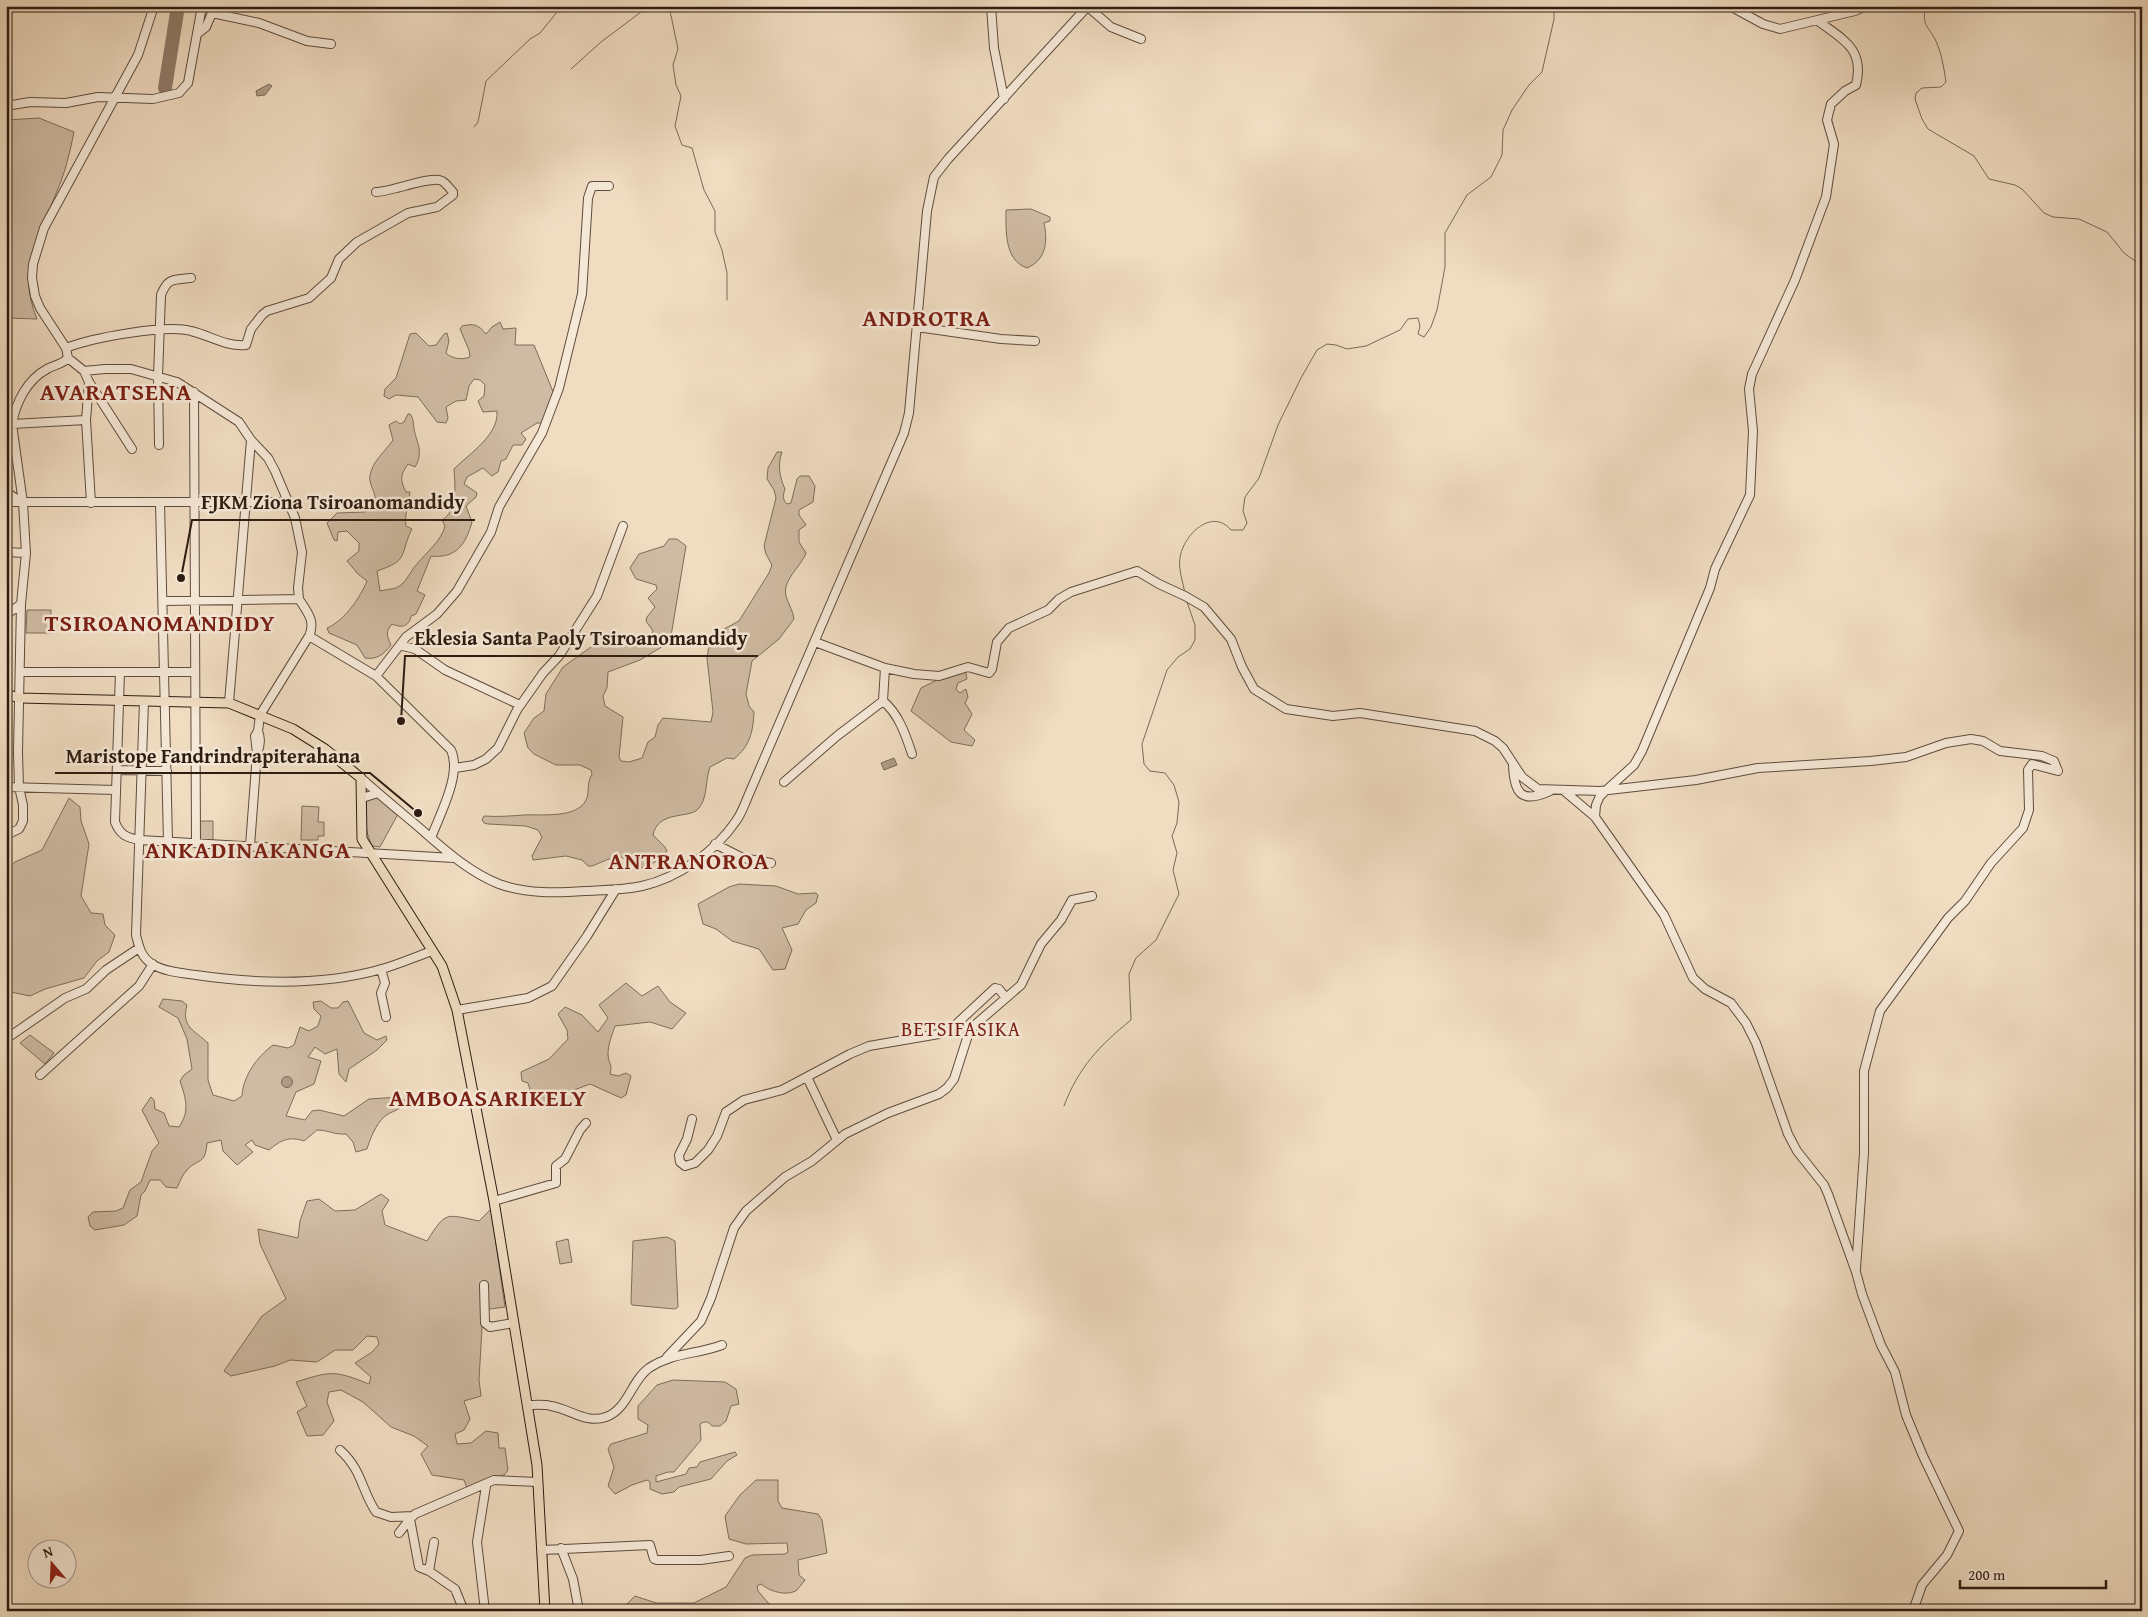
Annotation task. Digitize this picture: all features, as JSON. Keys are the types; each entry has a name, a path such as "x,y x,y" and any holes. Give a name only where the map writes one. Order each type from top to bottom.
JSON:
{"main road":[{"path":"6,694 19,698 229,702 293,729 310,739 361,778 362,839 442,966 458,1010 494,1200 537,1465 545,1611"}],"street":[{"path":"132,449 89,382 84,371 68,358 66,348 40,308 35,296 32,278 33,264 44,228 138,55 154,6"},
{"path":"6,106 30,102 66,103 98,97 153,99 179,93 188,83 202,6"},
{"path":"991,6 994,48 1004,99"},
{"path":"361,778 454,858 499,884 528,891 561,892 616,889 640,887 660,882 678,874 715,844 738,819 904,433 909,413 927,210 934,177 948,159 1088,6 1111,28 1141,39"},
{"path":"1730,6 1763,24 1780,29 1818,21 1866,6"},
{"path":"197,34 206,26 214,10 259,23 307,41 324,45 331,44"},
{"path":"1595,817 1596,805 1600,796 1634,765 1642,752 1710,588 1714,569 1750,495 1754,431 1749,389 1752,374 1796,280 1826,197 1834,144 1827,120 1831,104 1845,91 1856,85 1858,78 1857,58 1854,49 1818,21"},
{"path":"66,348 123,334 191,330 212,340 246,345 251,329 262,315 268,311 309,298 331,278 339,258 357,242 408,213 437,207 453,196 453,192 441,180 437,179 414,183 391,191 376,192"},
{"path":"376,676 406,637 437,614 457,592 491,532 499,507 542,433 559,388 582,294 588,198 592,186 609,186"},
{"path":"159,445 158,376 161,295 165,285 170,280 191,278"},
{"path":"917,327 1002,339 1034,341"},
{"path":"6,835 19,829 23,821 23,805 18,787 21,604 26,553 12,424 26,386 36,375 68,358"},
{"path":"84,371 130,369 158,376 176,382 194,392 239,422 251,440 268,458 295,518 302,552 298,588 299,599 312,620 313,628 260,715 258,730 255,736 256,753 250,846"},
{"path":"89,382 86,420 91,503"},
{"path":"194,392 196,843"},
{"path":"12,424 86,420"},
{"path":"229,702 251,440"},
{"path":"6,492 22,503"},
{"path":"6,502 288,502"},
{"path":"160,502 168,842"},
{"path":"455,768 474,765 498,748 520,705 543,673 559,656 597,596 623,526"},
{"path":"6,552 26,553"},
{"path":"814,642 885,668 914,674 938,676 968,667 989,673 992,669 997,642 1009,628 1048,610 1059,599 1071,592 1137,571 1204,606 1232,639 1242,667 1254,689 1286,709 1333,716 1360,713 1475,731 1495,741 1503,748 1522,777 1538,789 1608,790 1696,780 1758,768 1906,757 1946,743 1971,739 1983,741 2000,752 2042,756 2054,761 2058,771 2032,764 2028,770 2029,810 2023,828 1991,863 1965,901 1948,918 1880,1011 1864,1071 1864,1152 1856,1272"},
{"path":"163,601 299,599"},
{"path":"6,615 21,604"},
{"path":"309,636 376,676 451,750 455,758 454,775 428,836"},
{"path":"402,646 415,649 445,670 520,705"},
{"path":"884,701 885,668"},
{"path":"20,672 195,672"},
{"path":"120,672 115,822 119,831 127,838 454,858"},
{"path":"144,701 136,935 139,948 144,957 153,964 170,971 215,978 283,982 332,978 381,969 432,950"},
{"path":"884,701 890,706 905,733 912,754"},
{"path":"784,782 837,736 884,701"},
{"path":"1513,763 1514,781 1526,797 1532,798 1553,790"},
{"path":"117,770 167,771"},
{"path":"6,787 116,790"},
{"path":"1563,790 1595,817 1664,915 1692,978 1705,989 1731,1003 1746,1023 1756,1043 1788,1134 1797,1151 1824,1185 1881,1345 1895,1372 1906,1415 1923,1456 1959,1531 1947,1554 1922,1585 1912,1611"},
{"path":"362,798 378,793"},
{"path":"715,844 743,858 771,863"},
{"path":"458,1010 528,998 552,986 587,936 616,889"},
{"path":"528,1405 551,1406 576,1416 594,1419 607,1417 619,1409 638,1378 667,1357 701,1321 711,1298 734,1228 746,1211 785,1177 812,1161 844,1134 888,1113 939,1094 947,1088 954,1079 969,1032 1021,985 1041,944 1061,920 1072,900 1092,896"},
{"path":"6,1039 65,998 86,989 106,970 139,948"},
{"path":"40,1075 140,986 153,964"},
{"path":"381,969 385,983 381,993 386,1017"},
{"path":"692,1119 687,1139 679,1154 680,1162 685,1166 695,1163 708,1150 717,1136 722,1118 726,1112 744,1100 782,1090 869,1046 939,1034 951,1029 995,988 999,989 1006,998"},
{"path":"808,1077 837,1140"},
{"path":"494,1200 556,1183 556,1166 565,1159 580,1130 586,1124"},
{"path":"484,1285 485,1323 490,1327 514,1323"},
{"path":"667,1357 711,1349 722,1345"},
{"path":"340,1450 350,1459 359,1474 376,1512 391,1517 412,1517 486,1486 494,1480 538,1482"},
{"path":"485,1611 477,1542 486,1486"},
{"path":"399,1532 412,1517"},
{"path":"412,1517 419,1568 429,1571 455,1589 464,1611"},
{"path":"429,1571 434,1542"},
{"path":"542,1550 650,1545 654,1559 657,1560 701,1560 729,1556"},
{"path":"561,1548 574,1579 579,1611"}],"shaded area":[{"path":"269,84 272,86 265,95 257,96 256,91"},
{"path":"39,118 74,132 62,177 37,239 29,268 31,301 37,319 6,318 6,120"},
{"path":"1031,209 1050,217 1050,221 1044,223 1046,237 1042,255 1033,265 1027,268 1019,264 1010,251 1006,210"},
{"path":"500,322 503,329 516,328 515,345 534,345 554,394 542,423 537,423 521,433 526,439 522,445 513,445 506,459 501,461 498,472 492,476 483,468 467,477 464,484 477,493 476,497 466,506 472,522 467,537 459,548 453,552 447,555 431,556 417,591 425,595 416,614 411,616 409,622 404,626 392,624 387,634 391,645 383,654 373,658 365,658 357,645 329,633 327,628 345,615 351,608 367,581 347,561 359,551 359,543 347,531 338,532 337,541 334,540 327,523 337,513 365,512 375,504 370,475 374,464 393,440 389,425 396,421 400,424 404,422 408,414 410,414 413,419 419,457 415,467 408,464 403,471 402,478 406,492 410,492 406,526 412,529 399,560 377,571 380,591 396,588 406,580 443,531 445,526 442,520 447,516 453,504 454,469 488,436 496,420 497,411 483,412 478,401 484,396 485,385 480,380 474,379 469,386 466,400 456,401 446,407 448,418 446,423 437,422 418,397 396,395 389,399 384,396 385,389 396,378 410,334 416,333 429,346 436,345 444,334 447,333 449,341 446,353 454,358 464,358 470,357 460,329 462,326 476,326 486,334"},
{"path":"777,452 782,452 780,471 785,489 783,495 787,504 791,503 797,479 800,476 809,476 815,486 813,502 799,510 799,515 806,525 799,530 799,542 806,553 789,579 786,590 786,596 794,619 779,639 752,661 746,694 749,706 754,712 753,726 747,744 734,759 727,758 710,767 705,795 698,809 688,814 667,818 656,827 653,835 667,851 653,863 640,868 619,857 592,866 588,866 582,860 566,856 533,860 532,856 542,837 538,830 526,826 488,824 482,820 484,816 567,813 581,806 586,800 592,774 591,770 580,765 556,765 534,754 528,748 524,733 534,718 544,711 546,694 563,667 598,642 641,642 649,639 653,631 646,621 655,607 648,598 657,589 656,585 636,579 630,568 639,554 664,546 669,539 677,539 686,546 670,642 640,660 608,672 607,688 603,696 605,706 623,717 619,757 621,761 629,762 642,758 648,742 655,737 658,725 663,718 711,722 713,712 707,658 709,646 724,629 739,621 772,565 764,546 776,498 774,490 767,479 768,468"},
{"path":"27,610 51,610 51,633 26,633"},
{"path":"965,669 967,679 958,683 956,689 960,693 966,689 968,697 965,703 972,714 964,730 975,740 972,746 951,742 911,711 921,688 951,673"},
{"path":"894,758 897,765 884,770 881,763"},
{"path":"378,797 398,814 380,847 372,846 367,830 365,813 365,801"},
{"path":"69,798 80,807 81,821 89,844 81,896 91,913 103,914 105,925 115,935 109,952 97,961 84,978 45,989 30,996 6,991 6,870 15,862 42,850"},
{"path":"302,806 319,807 318,822 324,822 324,836 318,836 318,840 301,840"},
{"path":"199,821 213,821 213,841 199,841"},
{"path":"739,884 776,886 798,894 816,893 818,895 816,903 806,910 798,924 782,928 792,950 785,969 773,970 759,949 732,941 716,929 703,924 698,904 729,887"},
{"path":"626,983 642,996 658,986 670,1002 686,1013 672,1029 650,1022 615,1026 608,1050 610,1074 618,1076 626,1073 631,1076 626,1095 621,1098 590,1084 561,1095 540,1108 532,1097 528,1083 522,1081 521,1072 549,1059 568,1039 567,1030 558,1014 565,1007 582,1015 598,1032 608,1018 599,1005"},
{"path":"163,999 182,1001 187,1005 187,1023 208,1043 208,1080 213,1095 234,1101 242,1096 248,1074 256,1061 267,1050 273,1045 288,1048 294,1045 300,1027 309,1031 318,1026 321,1016 314,1009 313,1002 321,1001 331,1008 338,1008 343,1002 348,1001 364,1033 377,1040 386,1036 387,1040 377,1050 349,1069 346,1082 339,1074 337,1049 325,1054 315,1047 308,1057 321,1061 314,1084 296,1092 286,1116 305,1120 312,1111 319,1110 344,1116 369,1099 400,1097 406,1101 402,1107 381,1120 367,1149 356,1152 353,1142 346,1134 317,1130 304,1141 285,1140 269,1150 255,1145 252,1140 245,1145 253,1152 237,1165 223,1151 221,1140 207,1143 203,1158 185,1172 177,1188 166,1187 160,1180 150,1180 141,1195 137,1216 124,1225 95,1230 90,1226 88,1217 93,1212 116,1211 123,1208 130,1190 141,1182 152,1151 159,1143 142,1110 151,1097 154,1100 155,1109 164,1113 169,1126 179,1127 185,1116 186,1105 180,1081 192,1069 187,1039 178,1018 159,1007"},
{"path":"30,1035 54,1053 45,1064 20,1043"},
{"path":"287,1076 293,1082 287,1088 281,1082"},
{"path":"381,1194 389,1200 382,1211 385,1225 427,1241 438,1224 447,1217 453,1216 479,1221 491,1209 505,1307 483,1310 479,1380 481,1396 464,1401 470,1419 464,1430 455,1434 457,1444 471,1443 486,1431 498,1433 499,1448 505,1448 508,1470 504,1475 467,1488 464,1480 432,1475 421,1454 428,1446 414,1436 391,1427 363,1402 341,1390 329,1392 327,1402 334,1421 323,1435 307,1436 297,1412 307,1406 296,1382 325,1374 340,1374 369,1384 371,1377 355,1363 372,1352 379,1344 377,1337 367,1336 353,1350 335,1350 317,1362 290,1360 275,1366 231,1376 224,1371 262,1316 286,1299 260,1244 258,1229 298,1238 300,1221 307,1201 319,1199 335,1211 355,1210"},
{"path":"667,1237 675,1241 678,1307 675,1309 632,1305 633,1241"},
{"path":"568,1239 572,1262 560,1264 556,1242"},
{"path":"673,1380 725,1382 736,1389 739,1404 731,1406 726,1421 720,1426 712,1426 706,1422 700,1424 701,1440 674,1472 656,1476 656,1482 686,1474 689,1468 697,1467 700,1462 735,1452 737,1455 727,1461 711,1479 679,1487 674,1492 662,1494 650,1489 650,1482 647,1480 615,1494 608,1486 614,1467 608,1449 611,1444 647,1433 648,1425 638,1419 638,1406 657,1385"},
{"path":"756,1480 778,1480 778,1501 782,1508 818,1514 822,1520 827,1553 798,1560 799,1575 805,1580 797,1590 783,1593 773,1591 761,1584 757,1586 758,1591 770,1605 768,1611 627,1611 627,1604 635,1596 656,1603 694,1603 726,1587 745,1558 752,1555 785,1554 788,1552 787,1543 746,1544 729,1539 725,1516 740,1495"}],"waterway":[{"path":"474,127 478,122 486,81 530,39 540,33 562,6"},
{"path":"571,69 601,42 649,6"},
{"path":"669,6 678,49 673,65 676,85 681,96 675,126 682,145 692,148 704,190 715,211 715,232 722,250 727,273 727,300"},
{"path":"1185,593 1180,571 1182,549 1192,533 1207,523 1215,521 1231,530 1243,530 1247,523 1243,511 1245,497 1259,478 1278,425 1317,350 1327,344 1347,349 1366,346 1400,330 1408,319 1418,318 1420,326 1418,334 1424,337 1431,327 1437,310 1445,267 1445,233 1467,195 1491,177 1502,155 1503,130 1512,110 1529,85 1542,72 1554,19 1554,6"},
{"path":"1925,6 1924,18 1939,49 1946,82 1941,87 1922,88 1916,93 1915,99 1922,119 1928,129 1974,156 1989,179 2015,185 2022,189 2044,213 2053,217 2079,219 2107,232 2124,253 2142,266"},
{"path":"1064,1106 1076,1080 1091,1058 1131,1020 1129,974 1136,958 1156,940 1179,894 1173,870 1177,853 1172,836 1177,823 1179,802 1174,785 1165,773 1150,771 1144,764 1142,744 1167,670 1178,657 1190,649 1195,640 1195,625 1187,602"}],"taxiway":[{"path":"165,88 178,6"}],"place":[{"name":"FJKM Ziona Tsiroanomandidy","path":"181,578"},
{"name":"Eklesia Santa Paoly Tsiroanomandidy","path":"401,721"},
{"name":"Maristope Fandrindrapiterahana","path":"418,813"}],"district":[{"name":"ANDROTRA","path":"927,317"},
{"name":"AVARATSENA","path":"116,391"},
{"name":"TSIROANOMANDIDY","path":"160,622"},
{"name":"ANKADINAKANGA","path":"248,849"},
{"name":"ANTRANOROA","path":"689,860"},
{"name":"BETSIFASIKA","path":"961,1028"},
{"name":"AMBOASARIKELY","path":"488,1097"}]}
